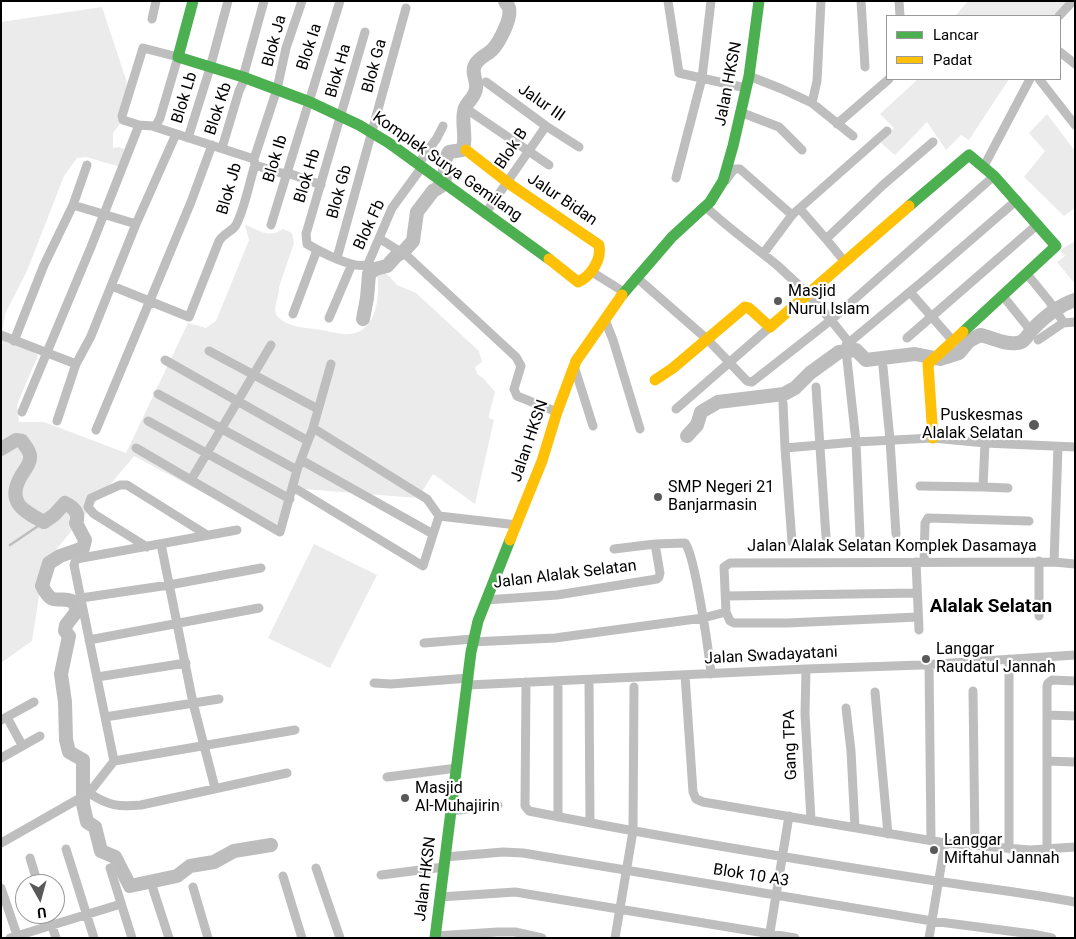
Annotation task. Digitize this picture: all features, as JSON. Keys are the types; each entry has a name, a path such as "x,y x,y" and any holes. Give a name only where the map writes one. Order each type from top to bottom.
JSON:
{"street":[{"path":"152,19 156,1"},
{"path":"155,127 160,118 193,1"},
{"name":"Blok Lb","path":"188,138 228,1"},
{"name":"Blok Kb","path":"222,148 244,78 264,1"},
{"name":"Blok Ja","path":"277,90 286,48 302,1"},
{"name":"Blok Ia","path":"310,102 340,1"},
{"path":"668,1 679,73 746,88"},
{"path":"676,178 702,78 711,1"},
{"name":"Jalan HKSN","path":"435,937 473,640 486,600 542,461 574,366 636,277 672,237 706,207 723,181 749,76 759,1"},
{"path":"812,103 816,81 821,1"},
{"path":"861,1 865,67"},
{"path":"899,1 900,15"},
{"path":"1060,15 1072,1"},
{"name":"Blok Ga","path":"372,133 406,8"},
{"name":"Blok Ha","path":"341,117 365,32"},
{"path":"178,57 144,48 142,50 127,105 122,116 124,120 139,125 155,127 222,148 281,173 288,173 321,185"},
{"path":"1061,53 1075,64"},
{"name":"Komplek Surya Gemilang","path":"178,57 310,102 372,133 443,182 578,282 585,279 592,272"},
{"path":"749,76 812,103 853,136"},
{"path":"837,124 888,80"},
{"path":"984,166 1029,80"},
{"path":"1040,80 1075,125"},
{"name":"Jalur III","path":"486,82 546,126 579,147"},
{"name":"Blok Jb","path":"149,302 189,317 219,241 224,234 235,227 277,90"},
{"name":"Blok Ib","path":"271,225 310,102"},
{"path":"471,112 549,166"},
{"path":"740,112 779,127 802,150"},
{"name":"Blok Hb","path":"317,250 307,244 306,234 341,117"},
{"path":"22,412 139,125"},
{"name":"Blok Fb","path":"329,318 357,265 368,264 392,208 420,166 443,126"},
{"name":"Blok B","path":"485,214 546,126"},
{"path":"762,254 792,215 887,131"},
{"name":"Blok Gb","path":"337,258 372,133"},
{"path":"57,421 76,364 91,336 136,224 176,134"},
{"path":"826,239 870,197 933,142"},
{"path":"96,430 191,202 212,145"},
{"path":"466,150 508,182"},
{"path":"676,409 968,156 971,156 984,166 1017,200 1056,246 928,364 933,438"},
{"path":"14,341 44,265 72,205 86,165"},
{"path":"719,189 732,171 738,168 792,215"},
{"path":"636,277 708,340 750,382 831,320 994,176"},
{"name":"Jalur Bidan","path":"508,182 599,245 601,252 592,272"},
{"path":"860,536 856,442 846,350 849,340 910,292 1017,200"},
{"path":"72,205 136,224"},
{"path":"706,207 779,268 808,295 849,340"},
{"path":"800,209 845,262"},
{"path":"908,338 1038,224"},
{"path":"380,239 406,255 516,357 521,366 514,389 517,396 558,412"},
{"path":"293,314 317,250 357,265"},
{"path":"592,272 624,292"},
{"path":"1027,274 1064,323"},
{"path":"112,286 149,302"},
{"path":"910,292 953,341"},
{"path":"1003,296 1027,326"},
{"path":"655,380 708,340 745,307 749,308 770,327"},
{"path":"605,320 614,340 640,429"},
{"path":"1038,340 1064,323 1075,322"},
{"path":"1,335 76,364"},
{"path":"192,480 271,345"},
{"path":"209,350 318,409"},
{"path":"165,360 308,441"},
{"path":"136,448 280,532 297,470 313,428 332,364"},
{"path":"574,366 593,426"},
{"path":"883,367 896,534"},
{"path":"816,387 826,537"},
{"path":"158,394 297,470"},
{"path":"783,403 792,542"},
{"path":"148,421 290,499"},
{"path":"313,428 427,499 439,516 517,525"},
{"path":"785,448 933,438 1075,448"},
{"path":"983,487 985,443"},
{"name":"Jalan Alalak Selatan Komplek Dasamaya","path":"726,612 724,567 730,563 1054,562 1058,447"},
{"path":"302,460 433,534"},
{"path":"147,547 94,514 88,507 91,498 120,485 127,485 207,535"},
{"path":"920,486 1008,488"},
{"path":"293,487 423,566 439,516"},
{"path":"919,630 917,593 925,523 928,518 1029,521"},
{"path":"114,761 80,598 74,566 76,559 237,530"},
{"name":"Jalan Alalak Selatan","path":"486,600 557,595 657,579 660,573 655,544 681,543 687,545 703,618 711,674"},
{"path":"161,544 193,703 215,788"},
{"path":"614,549 655,544"},
{"path":"1039,561 1040,616"},
{"path":"1054,562 1075,564"},
{"path":"80,598 169,585 261,568"},
{"path":"726,596 917,593"},
{"path":"89,640 259,608"},
{"path":"424,643 555,638 703,618 726,612 730,621 734,623 787,623 918,616"},
{"name":"Jalan Swadayatani","path":"374,683 589,680 1075,655"},
{"path":"1009,659 1009,849"},
{"path":"96,677 186,663"},
{"path":"929,664 931,840"},
{"name":"Gang TPA","path":"806,669 805,714 811,820"},
{"path":"685,675 693,792 696,799 703,802 945,843 975,844 1009,849 1047,850 1075,847"},
{"path":"589,680 590,823"},
{"path":"1047,850 1048,683 1052,680 1075,681"},
{"path":"558,681 558,817"},
{"path":"526,682 526,806 529,811 633,832 1075,902"},
{"path":"615,938 633,832 634,687"},
{"path":"973,691 975,844"},
{"path":"875,692 888,834"},
{"path":"105,717 219,699"},
{"path":"22,745 4,718 34,702"},
{"path":"846,708 852,751 855,828"},
{"path":"1047,715 1075,716"},
{"path":"1,843 88,794 114,761 295,730"},
{"path":"1,758 40,736"},
{"path":"1047,761 1075,762"},
{"path":"387,777 457,768"},
{"path":"88,794 120,806 141,805 287,773"},
{"path":"450,812 498,805"},
{"path":"769,936 789,816"},
{"path":"929,938 945,843"},
{"path":"66,849 94,938"},
{"name":"Blok 10 A3","path":"381,875 503,852 627,870 932,921 1052,938"},
{"path":"30,858 35,874"},
{"path":"110,868 132,938"},
{"path":"316,868 340,938"},
{"path":"283,876 302,938"},
{"path":"192,887 208,938"},
{"path":"1,888 15,937 122,904"},
{"path":"153,889 169,938"},
{"path":"440,898 515,892 769,936 795,938"},
{"path":"52,925 56,938"},
{"path":"435,937 515,932 542,938"}],"shaded area":[{"path":"968,1 1067,1 1054,15 956,15"},
{"path":"102,7 131,95 123,120 113,133 113,148 119,147 129,151 121,167 86,157 77,158 64,176 27,271 5,314 2,335 38,355 17,405 19,422 44,422 126,453 188,323 206,328 216,321 249,240 245,225 268,233 278,232 283,229 292,233 294,243 279,287 275,310 281,320 295,326 341,334 359,331 372,319 377,301 377,273 381,270 397,285 416,293 479,351 482,362 475,367 477,374 495,392 489,415 489,418 494,420 475,504 433,474 418,498 290,488 275,531 134,456 44,564 32,641 1,663 1,22"},
{"path":"917,80 1008,80 969,140 961,135 946,150 927,122 895,155 881,143 894,128 880,114"},
{"path":"1047,114 1075,151 1075,208 1064,216 1024,177 1045,151 1029,133"},
{"path":"1075,241 1075,284 1057,262 1065,256 1060,250"},
{"path":"314,544 377,575 330,668 268,638"}],"waterway":[{"path":"363,319 369,274 375,269 387,266 413,241 417,212 433,191 441,186 445,178 445,160 449,152 462,150 464,146 463,118 465,108 476,91 474,68 478,60 495,47 504,30 509,18 509,8 505,1"},
{"path":"687,436 697,425 701,412 718,402 784,394 795,388 810,373 839,352 856,350 866,360 915,354 940,359 959,353 969,341 980,335 1007,343 1019,343 1051,312 1075,300"},
{"path":"1,449 16,440 22,441 30,454 29,463 21,476 15,493 19,505 29,514 44,522 54,515 65,503 71,506 77,516 76,523 85,540 83,548 60,556 49,563 42,586 53,599 74,602 77,611 66,625 65,631 69,636 61,674 65,702 66,740 69,752 83,760 83,804 87,822 95,827 101,851 115,857 130,886 177,876 190,866 214,862 234,851 271,845"},
{"path":"10,545 44,522"}],"traffic: fast":[{"path":"193,1 178,57 243,77 310,102 359,125 389,143 549,259"},
{"path":"622,295 672,237 710,202 723,181 749,76 759,1"},
{"path":"909,206 969,155 994,176 1056,246 963,332"},
{"path":"435,938 471,652 478,621 510,540"}],"traffic: slow":[{"path":"466,150 511,185 599,245 599,256 595,267 578,282 549,259"},
{"path":"655,380 673,368 745,307 749,308 770,327 909,206"},
{"path":"510,540 542,461 557,412 576,361 622,295"},
{"path":"933,438 928,364 963,332"}],"place":[{"name":"Masjid Nurul Islam","path":"778,301"},
{"name":"Puskesmas Alalak Selatan","path":"1034,425"},
{"name":"SMP Negeri 21 Banjarmasin","path":"658,497"},
{"name":"Langgar Raudatul Jannah","path":"926,659"},
{"name":"Masjid Al-Muhajirin","path":"405,798"},
{"name":"Langgar Miftahul Jannah","path":"934,850"}],"district":[{"name":"Alalak Selatan","path":"991,607"}]}
